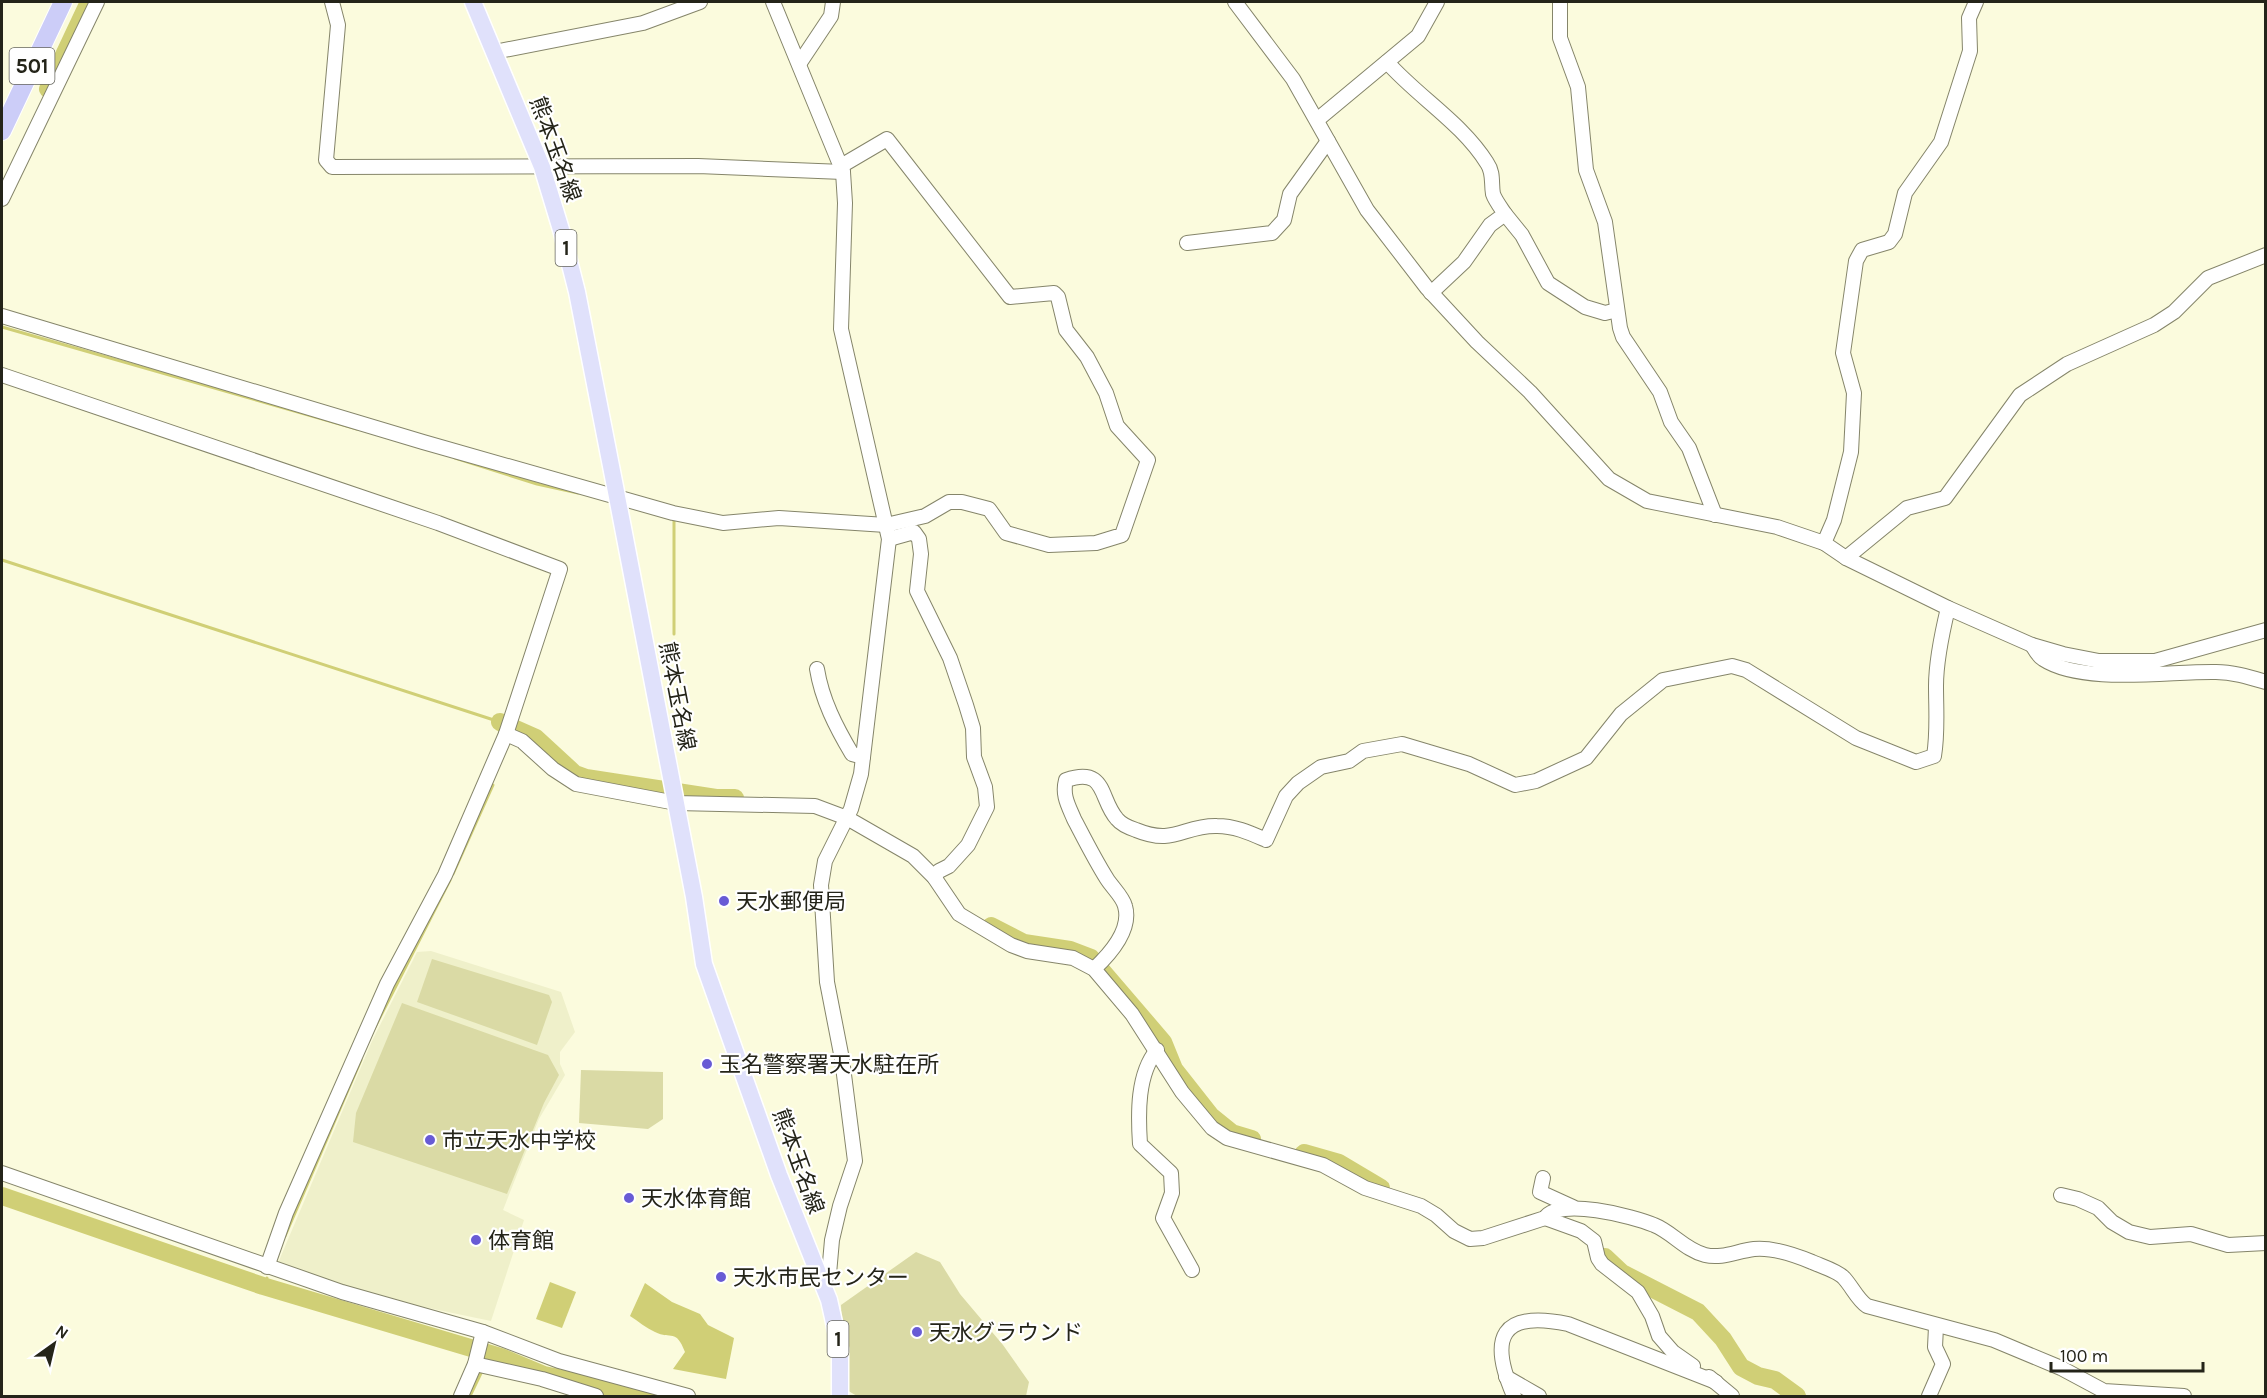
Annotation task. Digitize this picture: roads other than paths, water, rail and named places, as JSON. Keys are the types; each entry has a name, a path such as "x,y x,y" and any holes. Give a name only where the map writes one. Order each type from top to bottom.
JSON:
{"highway":[{"name":"501","path":"2,131 63,2"}],"main road":[{"name":"熊本玉名線","path":"473,2 542,167 562,233 577,292 619,508 694,897 704,964 779,1175 836,1323 840,1349 840,1396"}],"street":[{"path":"2,199 97,2"},
{"path":"332,2 338,25 326,160 332,167 698,166 842,169 887,139 1010,297 1054,293 1058,297 1066,330 1087,357 1106,393 1117,426 1148,460 1122,535 1096,543 1049,544 1018,538 1006,533 989,509 962,502 949,502 925,516 888,532"},
{"path":"494,52 643,23 700,2"},
{"path":"773,2 842,169 845,203 841,329 888,532 862,757 849,814 825,861 821,885 827,982 842,1059 855,1161 840,1206 832,1240 829,1274 821,1284"},
{"path":"799,64 831,16 833,2"},
{"path":"1235,2 1293,79 1367,210 1431,293 1477,342 1530,392 1609,478 1647,501 1777,527 1824,543 1846,558 1948,608 2032,645 2099,661 2139,662 2175,656 2265,630"},
{"path":"1317,120 1418,36 1437,2"},
{"path":"1560,2 1560,38 1578,87 1586,170 1605,222 1623,337 1659,392 1671,422 1689,448 1715,515"},
{"path":"1824,543 1834,520 1851,452 1854,393 1843,353 1856,261 1862,250 1889,242 1895,234 1905,193 1941,142 1970,51 1969,18 1976,2"},
{"path":"1387,62 1428,103 1455,125 1488,164 1494,182 1493,195 1522,235 1548,283 1585,307 1605,313 1617,310"},
{"path":"1187,243 1272,233 1284,220 1290,194 1328,141"},
{"path":"1431,293 1464,262 1490,225 1505,214"},
{"path":"1846,558 1907,508 1945,498 2020,395 2067,364 2154,325 2174,312 2208,278 2265,255"},
{"path":"2,316 619,508 673,513 723,523 779,518 888,532 914,532 919,539 921,554 917,591 953,667 973,728 974,757 985,787 987,807 968,845 949,866 935,876"},
{"path":"2,375 438,523 560,569 508,727 445,875 387,984 286,1213 267,1267"},
{"path":"1095,968 1111,952 1120,938 1125,918 1125,906 1087,845 1066,802 1063,790 1066,780 1080,776 1093,780 1105,791 1108,805 1117,820 1156,838 1173,837 1215,825 1230,827 1266,840 1287,796 1298,783 1321,767 1349,761 1363,751 1402,744 1469,764 1515,785 1536,781 1586,758 1621,714 1663,680 1732,666 1746,670 1856,738 1916,762 1934,756 1938,719 1936,685 1940,641 1948,608"},
{"path":"2032,645 2040,658 2052,664 2085,671 2119,676 2218,672 2238,674 2265,682"},
{"path":"817,669 820,686 833,720 852,754 862,757"},
{"path":"508,727 553,769 576,784 675,799 815,806 849,814 913,856 935,876 959,914 1011,945 1027,951 1073,958 1095,968 1132,1014 1182,1092 1212,1128 1235,1142 1323,1165 1365,1188 1421,1206 1436,1215 1454,1231 1470,1239 1483,1238 1545,1218 1581,1231 1594,1241 1598,1258 1602,1264 1638,1292 1652,1316 1659,1336 1673,1352 1732,1396"},
{"path":"1157,1050 1151,1057 1141,1090 1138,1115 1140,1144 1171,1173 1172,1193 1163,1218 1192,1270"},
{"path":"2,1173 342,1292 559,1361 688,1396"},
{"path":"1543,1178 1540,1192 1580,1210"},
{"path":"2061,1195 2078,1199 2098,1208 2112,1222 2129,1232 2150,1237 2191,1234 2228,1245 2265,1242"},
{"path":"1545,1218 1549,1212 1557,1209 1602,1211 1654,1225 1691,1250 1705,1255 1721,1256 1755,1249 1783,1252 1843,1276 1860,1302 1867,1306 1936,1327 1994,1340 2061,1368 2102,1394 2184,1396"},
{"path":"1514,1396 1501,1363 1506,1334 1513,1326 1525,1320 1546,1319 1568,1323 1716,1382"},
{"path":"1929,1396 1943,1364 1935,1347 1936,1327"},
{"path":"461,1396 476,1362 482,1337"},
{"path":"476,1362 596,1396"},
{"path":"1506,1377 1539,1396"}],"waterway":[{"path":"48,89 89,2"},
{"path":"2,327 357,429"},
{"path":"455,458 537,484 578,493"},
{"path":"671,518 674,518 674,634"},
{"path":"2,560 500,722"},
{"path":"500,722 536,738 575,774 586,778 716,798 735,798"},
{"path":"453,874 493,785"},
{"path":"374,1029 450,880"},
{"path":"991,926 1024,943 1070,950 1091,958 1163,1042 1174,1069 1211,1116 1232,1133 1252,1139"},
{"path":"285,1236 361,1060"},
{"path":"1304,1153 1339,1163 1381,1188"},
{"path":"2,1196 263,1286 501,1357 544,1375 645,1396"},
{"path":"1605,1257 1622,1273 1698,1312 1723,1339 1741,1367 1758,1376 1775,1380 1797,1396"},
{"path":"263,1286 267,1278"},
{"path":"486,1362 489,1354"},
{"path":"470,1396 482,1371"}],"place":[{"name":"天水郵便局","path":"724,901"},
{"name":"玉名警察署天水駐在所","path":"707,1064"},
{"name":"市立天水中学校","path":"430,1140"},
{"name":"天水体育館","path":"629,1198"},
{"name":"体育館","path":"476,1240"},
{"name":"天水市民センター","path":"721,1277"},
{"name":"天水グラウンド","path":"917,1332"}]}
